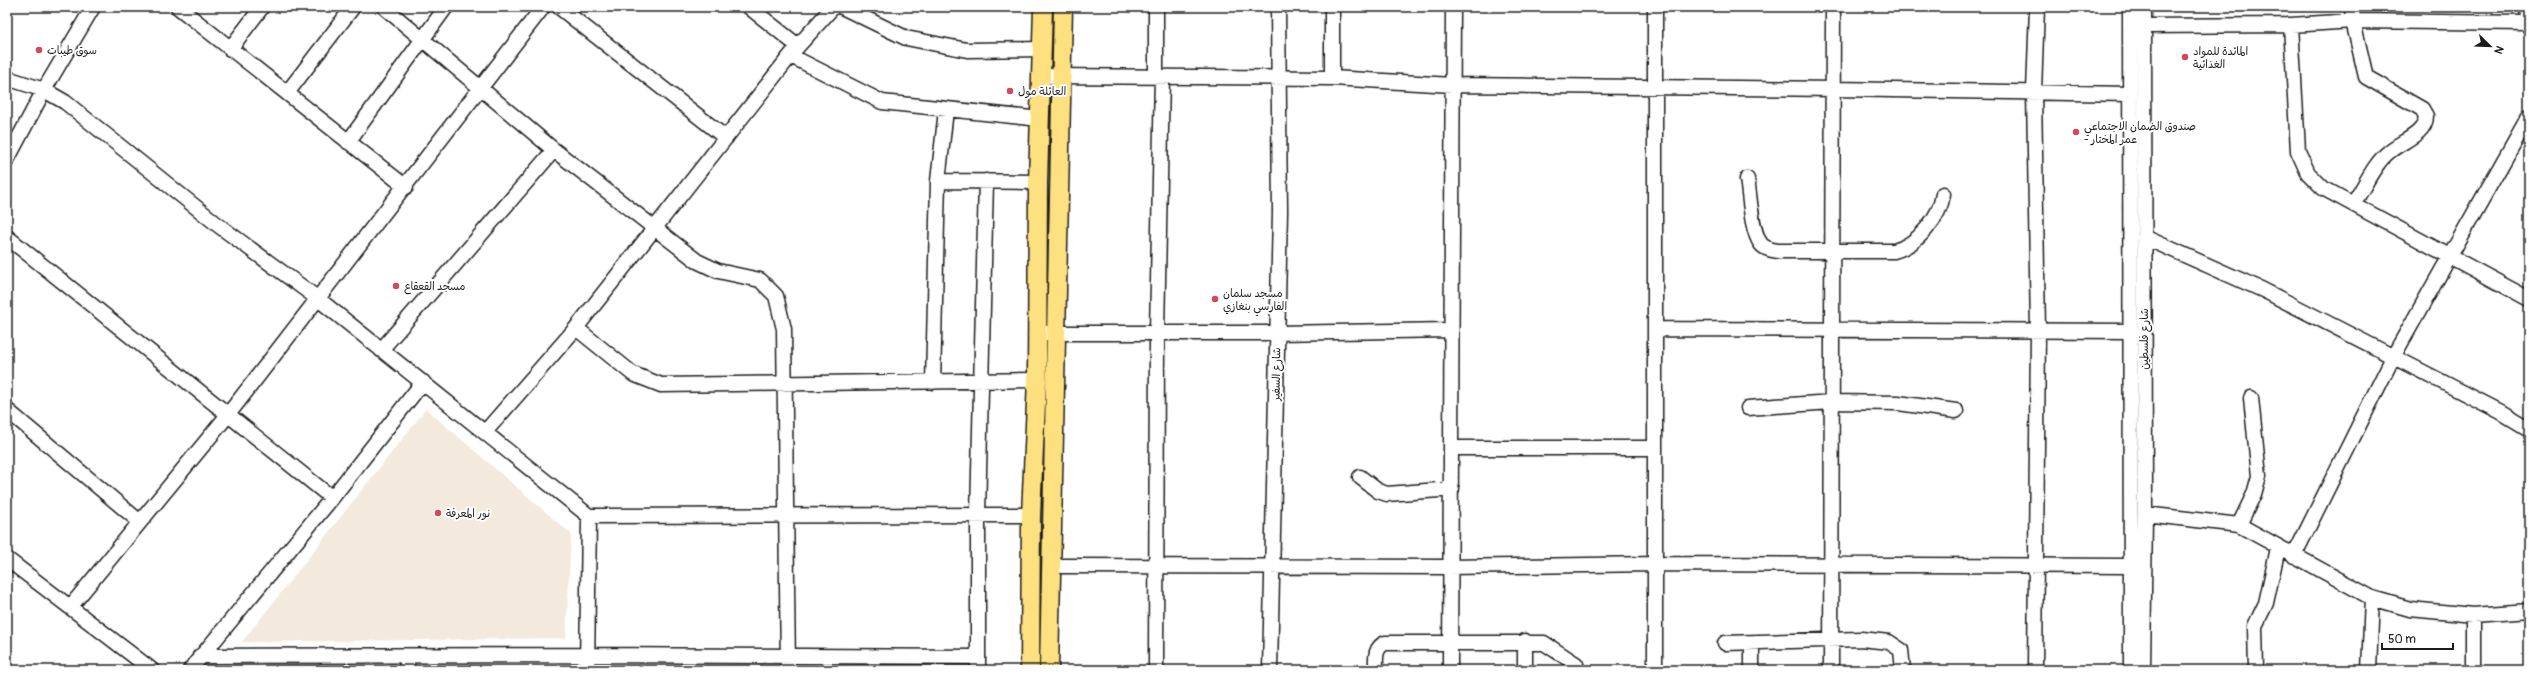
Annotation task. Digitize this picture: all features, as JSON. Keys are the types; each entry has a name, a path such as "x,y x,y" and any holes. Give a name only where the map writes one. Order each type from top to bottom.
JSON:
{"main road":[{"path":"1043,7 1037,231 1037,380 1031,515 1030,663 1050,663 1063,7"},
{"path":"1037,231 1059,231"}],"street":[{"path":"7,160 44,90 93,7"},
{"path":"178,7 406,187"},
{"path":"230,49 262,7"},
{"path":"287,93 353,7"},
{"path":"384,7 422,37 554,150 707,267 760,280 776,296 784,329 788,664"},
{"path":"348,142 422,37 446,7"},
{"path":"72,606 227,416 317,298 406,187 543,7"},
{"path":"559,7 726,138"},
{"path":"750,7 794,51 882,102 1040,119"},
{"path":"485,432 576,328 794,51 833,7"},
{"path":"842,7 906,38 967,50 1042,49"},
{"path":"1156,7 1159,77 1156,670"},
{"name":"شارع السفير","path":"1270,670 1280,212 1278,7"},
{"path":"1332,7 1332,78"},
{"path":"1450,670 1449,567 1452,489 1452,7"},
{"path":"1655,7 1655,670"},
{"path":"1831,670 1831,329 1834,250 1833,7"},
{"path":"2035,670 2038,330 2034,92 2036,7"},
{"name":"شارع فلسطين","path":"2130,7 2130,94 2137,145 2144,237 2145,514 2142,670"},
{"name":"شارع فلسطين","path":"2131,670 2130,566 2132,331 2137,145 2144,7"},
{"path":"2352,7 2353,21 2366,77 2422,109 2426,116 2421,130 2392,149 2382,159 2353,204"},
{"path":"2144,26 2291,25 2353,21 2528,25 2527,7"},
{"path":"2291,25 2298,151 2308,173 2316,181 2353,204 2448,257 2529,299"},
{"path":"1041,76 1332,78 1452,86 1834,88 2130,94"},
{"path":"7,78 44,90 65,102 218,225 317,298 485,432 578,510 589,516 786,514 1031,515"},
{"path":"933,382 938,181 946,110"},
{"path":"2294,556 2393,356 2529,116"},
{"path":"381,350 554,150"},
{"path":"1747,179 1755,232 1761,244 1769,249 1778,251 1894,251 1902,249 1917,237 1937,215 1941,207 1943,194"},
{"path":"938,181 1038,182"},
{"path":"200,656 587,655 788,664 978,664 978,514 986,181"},
{"path":"7,237 227,416 332,498"},
{"path":"2144,237 2263,290 2501,412 2529,429"},
{"path":"576,328 633,374 647,381 661,385 1037,380"},
{"path":"1656,329 2132,331"},
{"path":"1037,333 1277,333 1451,330"},
{"path":"190,670 200,656 332,498 422,382"},
{"path":"2240,525 2254,494 2259,476 2251,398"},
{"path":"1748,408 1831,402 1904,403 1956,412"},
{"path":"7,410 140,522"},
{"path":"1452,448 1655,448"},
{"path":"1360,476 1378,491 1387,494 1452,489"},
{"path":"2145,514 2240,525 2278,548 2372,598 2416,610 2473,615 2529,611"},
{"path":"587,670 589,516"},
{"path":"2256,670 2256,626 2266,603 2278,548"},
{"path":"7,559 72,606 152,670"},
{"path":"1053,566 1273,565 1449,567 1655,564 2036,567 2130,566"},
{"path":"2369,670 2372,598"},
{"path":"2473,615 2473,670"},
{"path":"1725,643 1832,639 1889,642 1901,650 1903,670"},
{"path":"1525,641 1525,670"},
{"path":"1376,670 1377,651 1379,646 1385,643 1525,641 1544,643 1576,664"},
{"path":"1752,643 1752,670"},
{"path":"407,656 407,670"}],"shaded area":[{"path":"426,409 571,534 566,638 242,642"}],"place":[{"name":"سوق طيبات","path":"39,50"},
{"name":"المائدة للمواد الغذائية","path":"2185,57"},
{"name":"العائلة مول","path":"1010,91"},
{"name":"صندوق الضمان الاجتماعي - عمر المختار","path":"2076,132"},
{"name":"مسجد القعقاع","path":"396,286"},
{"name":"مسجد سلمان الفارسي بنغازي","path":"1215,299"},
{"name":"نور المعرفة","path":"438,513"}]}
